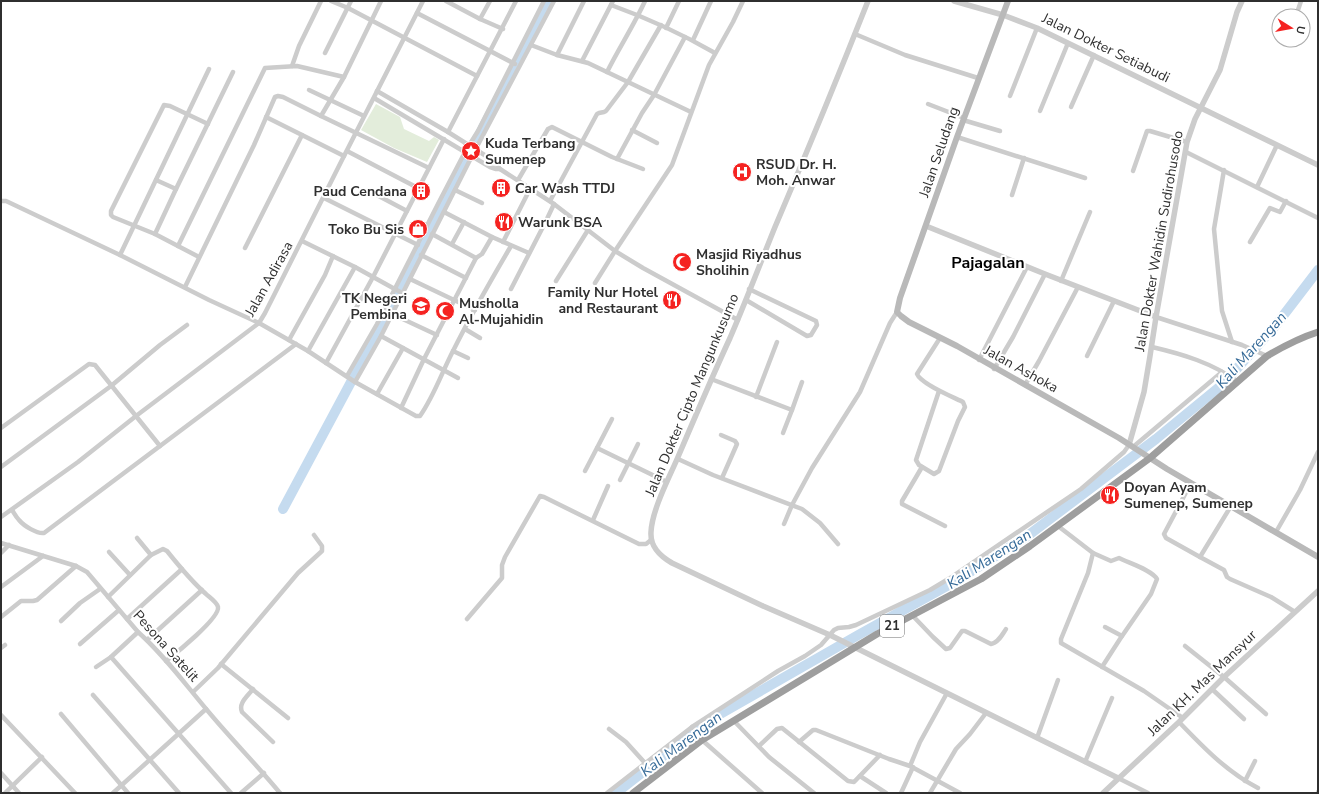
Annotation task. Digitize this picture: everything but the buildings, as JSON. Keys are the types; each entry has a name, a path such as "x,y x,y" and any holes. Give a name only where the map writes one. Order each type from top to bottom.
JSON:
{"highway":[{"name":"21","path":"633,793 700,738 734,721 851,646 981,579 1058,526 1147,456 1235,380 1267,356 1302,337 1318,332"}],"main road":[{"name":"Jalan Seludang","path":"897,312 900,298 963,119 1008,1"},
{"name":"Jalan Ashoka","path":"897,312 909,322 994,369 1025,384 1131,446"},
{"path":"1131,446 1167,469 1318,557"}],"street":[{"path":"292,66 299,46 321,1"},
{"path":"331,1 348,8 477,76"},
{"path":"325,53 351,1"},
{"path":"321,116 344,77 381,1"},
{"name":"Jalan Adirasa","path":"1,517 78,462 259,323 423,1"},
{"path":"446,1 503,29"},
{"path":"458,7 461,1"},
{"path":"480,19 490,1"},
{"path":"448,132 503,29 516,1"},
{"path":"347,376 377,324 465,152 470,146 504,82 512,63 544,1"},
{"path":"354,381 381,336 472,156 554,1"},
{"path":"557,55 584,1"},
{"path":"607,72 645,1"},
{"path":"666,28 679,1"},
{"path":"693,40 711,1"},
{"path":"595,283 614,251 672,165 708,65 733,22 743,1"},
{"name":"Jalan Dokter Cipto Mangunkusumo","path":"651,540 653,520 667,482 738,320 749,289 868,1"},
{"name":"Jalan Dokter Setiabudi","path":"954,1 1003,15 1037,28 1318,165"},
{"name":"Jalan Dokter Wahidin Sudirohusodo","path":"1131,446 1144,392 1187,142 1200,107 1220,70 1237,12 1242,1"},
{"path":"582,61 612,3 693,40 716,53"},
{"path":"417,13 519,66"},
{"path":"550,201 597,114 606,111 628,82 660,25"},
{"path":"1010,96 1037,28"},
{"path":"855,34 905,55 978,78"},
{"path":"617,159 685,37"},
{"path":"1040,111 1068,43"},
{"path":"531,45 557,55 582,61 692,112"},
{"path":"1071,107 1094,56"},
{"path":"178,246 264,69 266,67 292,66 344,77"},
{"path":"120,255 209,69"},
{"path":"155,234 233,72"},
{"path":"309,90 364,116"},
{"path":"377,92 448,132 494,161 500,169 550,201 614,251 738,320"},
{"path":"185,287 275,97 283,97 429,168"},
{"path":"374,98 490,167 500,169"},
{"path":"928,104 963,119 1000,131"},
{"path":"199,257 155,234 113,217 111,215 111,211 164,106 167,105 208,124"},
{"path":"266,117 418,188"},
{"path":"518,180 550,128 555,127 582,143 643,169"},
{"path":"632,130 657,143"},
{"path":"1132,171 1147,131 1187,142"},
{"path":"245,248 302,135"},
{"path":"957,137 1086,178"},
{"path":"326,363 373,277 444,139"},
{"path":"1258,187 1277,144"},
{"path":"1186,152 1318,218"},
{"path":"1012,195 1024,158"},
{"path":"1224,170 1214,229 1222,311 1232,342"},
{"path":"156,180 176,188"},
{"path":"503,242 530,189"},
{"path":"455,190 482,203"},
{"path":"372,193 407,211"},
{"path":"324,198 418,245"},
{"path":"1,201 6,201 259,323 308,351 354,381 416,416 420,416 435,390 464,329 511,246"},
{"path":"1250,242 1270,208 1280,212 1286,201"},
{"path":"511,289 554,204"},
{"path":"444,212 492,237 529,253"},
{"path":"1061,281 1090,212"},
{"path":"452,244 464,222"},
{"path":"926,226 1061,281 1156,317 1251,348 1267,356"},
{"path":"556,281 588,230"},
{"path":"432,234 476,258"},
{"path":"401,408 424,359 476,258 482,254 492,237"},
{"path":"302,241 355,267 402,293"},
{"path":"421,255 466,278"},
{"path":"289,340 325,275 333,256"},
{"path":"308,351 355,267"},
{"path":"979,360 1027,267"},
{"path":"994,369 1013,337 1045,274"},
{"path":"410,279 475,310"},
{"path":"1025,384 1039,361 1078,287"},
{"path":"746,300 807,336 812,335 817,325 816,321 749,289"},
{"path":"1087,356 1114,301"},
{"path":"784,524 792,505 812,468 860,392 890,322 897,312"},
{"path":"392,314 437,335"},
{"path":"1,467 111,386 160,345 187,325"},
{"path":"464,329 480,338"},
{"path":"381,336 458,378"},
{"path":"939,390 916,460 919,465 934,474 940,471 958,421 964,410 963,402 920,379 917,374 940,338"},
{"path":"756,397 777,342"},
{"path":"12,510 21,522 34,531 41,534 44,533 296,344"},
{"path":"1152,346 1176,352 1222,372 1235,380"},
{"path":"377,394 402,348"},
{"path":"453,351 468,358"},
{"path":"1,428 88,364 95,365 160,446"},
{"path":"606,793 693,729 772,675 821,645 832,636 834,630 856,625 930,590 1081,489 1222,372"},
{"path":"711,380 792,410"},
{"path":"783,433 802,382"},
{"path":"585,470 612,419"},
{"path":"721,435 737,442 722,478"},
{"path":"620,480 638,444"},
{"path":"597,448 667,482"},
{"path":"1276,532 1300,490 1318,452"},
{"path":"678,459 802,509 820,523 838,544"},
{"path":"922,467 902,501 902,504 945,526"},
{"path":"1191,483 1164,534 1166,538 1223,569 1227,577 1230,579 1271,597 1295,612"},
{"path":"593,520 608,486"},
{"path":"467,619 502,578 502,565 505,557 540,496 544,497 639,544 646,544 651,540 657,552 663,558 672,563 763,606 832,636 1148,793"},
{"path":"1200,557 1230,506"},
{"path":"1058,526 1093,553 1111,561 1119,558 1156,576 1157,579 1151,594 1102,668"},
{"path":"193,692 221,664 298,573 322,551 322,546 314,535"},
{"path":"137,538 151,555"},
{"name":"Pesona Satelit","path":"1,543 76,566 87,572 280,793"},
{"path":"1,553 9,546"},
{"path":"108,597 151,555 161,549 165,549 182,569 217,604 217,613 188,644 166,661"},
{"path":"109,552 130,575"},
{"path":"1093,553 1088,573 1061,641 1063,645 1144,691 1181,720 1211,754 1245,781 1258,788"},
{"path":"1,587 43,556"},
{"path":"1,617 21,601 36,600 76,566"},
{"path":"127,619 182,569"},
{"path":"61,621 100,588"},
{"path":"147,640 202,590"},
{"name":"Jalan KH. Mas Mansyur","path":"1103,793 1181,720 1224,677 1318,591"},
{"path":"80,644 119,610"},
{"path":"912,615 933,638 946,649 950,648 962,631 993,644 997,642 1006,629"},
{"path":"1104,627 1122,636"},
{"path":"96,667 111,657 138,632"},
{"path":"1184,646 1224,677 1266,714"},
{"path":"111,657 231,793"},
{"path":"221,664 288,718"},
{"path":"1037,738 1058,680"},
{"path":"1212,689 1244,720"},
{"path":"253,690 241,704 240,709 273,742"},
{"path":"901,793 920,742 947,693"},
{"path":"93,695 179,793"},
{"path":"1085,762 1112,698"},
{"path":"113,793 206,710"},
{"path":"930,793 956,750 986,712"},
{"path":"61,714 128,793"},
{"path":"1,715 75,793"},
{"path":"734,721 769,757 814,793"},
{"path":"758,746 777,729 782,728 850,782 854,782 880,755"},
{"path":"609,729 626,742 645,763"},
{"path":"693,729 700,738 762,793"},
{"path":"799,742 813,730 816,730 912,766 960,793"},
{"path":"5,793 42,757"},
{"path":"1245,781 1255,761"},
{"path":"1,773 19,793"},
{"path":"241,793 264,773"},
{"path":"860,776 886,793"}],"green space":[{"path":"376,104 400,117 404,129 429,141 434,137 439,140 427,162 394,148 361,130"}],"waterway":[{"path":"474,145 549,1"},
{"path":"283,509 397,296 467,156"},
{"name":"Kali Marengan","path":"616,793 708,721 954,582 1026,537 1156,439 1223,384 1276,325 1318,270"}],"place":[{"name":"Kuda Terbang Sumenep","path":"471,151"},
{"name":"RSUD Dr. H. Moh. Anwar","path":"742,172"},
{"name":"Car Wash TTDJ","path":"501,188"},
{"name":"Paud Cendana","path":"421,191"},
{"name":"Warunk BSA","path":"504,222"},
{"name":"Toko Bu Sis","path":"418,229"},
{"name":"Masjid Riyadhus Sholihin","path":"682,262"},
{"name":"Family Nur Hotel and Restaurant","path":"672,300"},
{"name":"TK Negeri Pembina","path":"421,306"},
{"name":"Musholla Al-Mujahidin","path":"445,311"},
{"name":"Doyan Ayam Sumenep, Sumenep","path":"1110,495"}],"district":[{"name":"Pajagalan","path":"988,263"}]}
